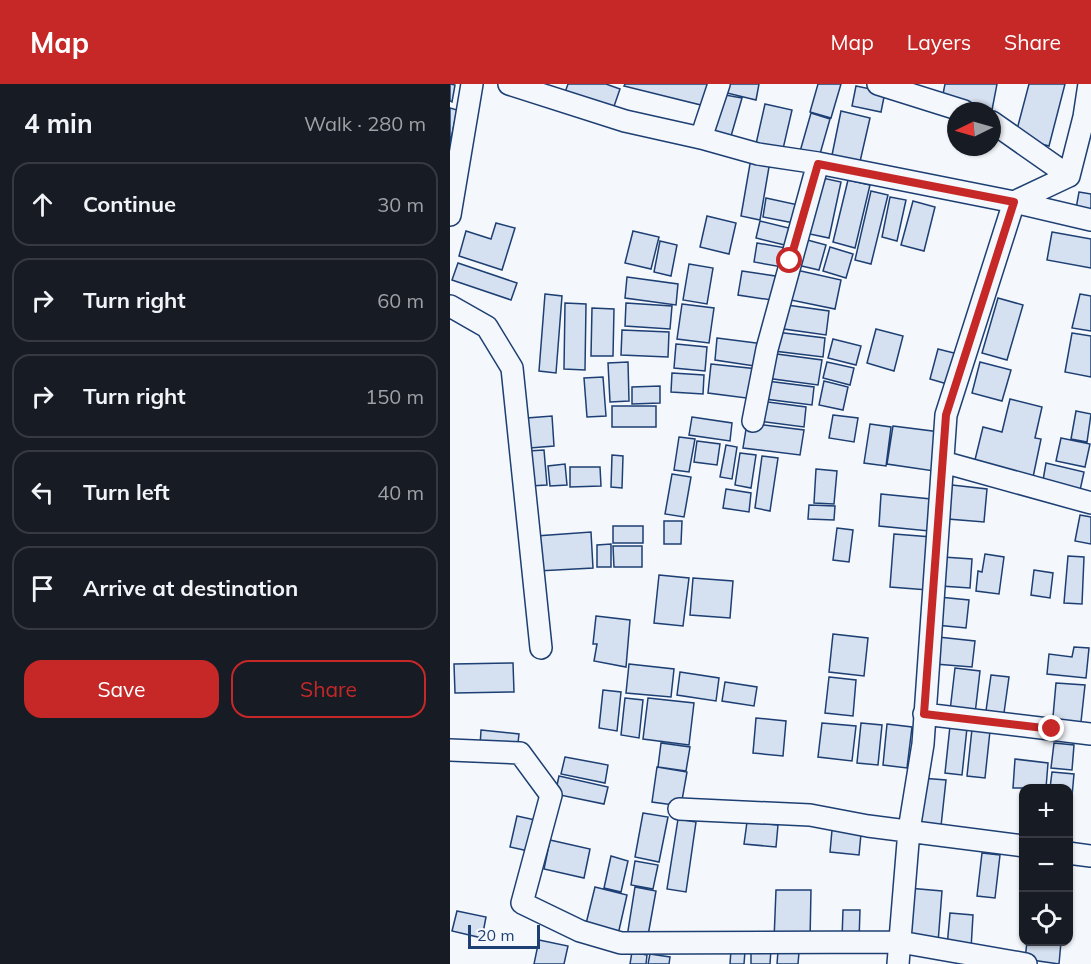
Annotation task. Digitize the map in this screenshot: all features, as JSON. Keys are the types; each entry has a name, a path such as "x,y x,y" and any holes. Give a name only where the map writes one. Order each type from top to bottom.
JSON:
{"street":[{"path":"450,215 455,156 472,84"},
{"path":"509,84 625,121 701,138 758,154 1014,202 1091,220"},
{"path":"701,138 719,84"},
{"path":"878,84 947,106"},
{"path":"1069,176 1089,84"},
{"path":"1001,128 1069,176"},
{"path":"753,421 767,349 818,164"},
{"path":"898,964 909,830 923,744 946,415 1014,202 1069,176"},
{"path":"450,306 487,327 512,368 541,648"},
{"path":"943,462 1091,503"},
{"path":"924,714 1091,734"},
{"path":"450,750 520,753 551,795 522,903 580,931 621,943 900,942 1026,964"},
{"path":"679,809 810,815 868,826 1019,845"},
{"path":"1073,854 1091,856"}],"building":[{"path":"450,84 455,85 452,102 450,101"},
{"path":"568,84 606,84 620,89 611,115 563,98"},
{"path":"625,84 710,84 705,106 624,86"},
{"path":"729,84 759,84 756,100 727,93"},
{"path":"818,84 841,84 831,118 810,112"},
{"path":"945,84 997,84 994,102 956,102 942,99"},
{"path":"1029,84 1065,84 1049,146 1015,137"},
{"path":"856,86 885,92 881,112 852,106"},
{"path":"720,94 742,98 729,143 707,137"},
{"path":"765,104 792,110 783,149 756,144"},
{"path":"450,108 457,110 450,144"},
{"path":"841,111 870,118 859,166 831,160"},
{"path":"811,113 830,119 818,161 799,155"},
{"path":"751,158 770,161 760,220 741,216"},
{"path":"818,177 841,182 829,238 805,233"},
{"path":"848,180 870,185 855,248 833,242"},
{"path":"871,191 888,195 871,264 855,260"},
{"path":"1079,192 1091,194 1091,217 1075,214"},
{"path":"890,197 906,200 897,241 882,237"},
{"path":"766,198 803,206 799,224 763,217"},
{"path":"913,201 935,207 924,251 901,245"},
{"path":"707,216 736,223 729,254 700,247"},
{"path":"760,221 797,230 793,247 756,238"},
{"path":"496,223 515,228 502,270 459,256 466,231 491,239"},
{"path":"633,231 659,237 651,269 625,263"},
{"path":"1052,232 1091,239 1091,268 1047,260"},
{"path":"800,238 826,245 819,270 793,264"},
{"path":"660,241 677,245 671,276 654,272"},
{"path":"757,243 792,249 788,268 754,262"},
{"path":"830,247 853,254 846,278 823,271"},
{"path":"458,263 517,283 511,300 452,280"},
{"path":"689,264 713,268 707,304 683,300"},
{"path":"792,269 841,280 835,309 786,299"},
{"path":"742,271 782,277 778,301 738,295"},
{"path":"627,277 678,284 676,305 625,298"},
{"path":"545,294 562,296 556,373 539,371"},
{"path":"1080,294 1091,296 1091,331 1072,328"},
{"path":"998,298 1023,305 1007,360 982,353"},
{"path":"565,303 586,304 585,370 564,369"},
{"path":"626,303 672,306 670,329 625,326"},
{"path":"682,304 714,308 709,343 677,339"},
{"path":"787,305 829,311 826,335 784,329"},
{"path":"592,308 614,309 613,356 591,356"},
{"path":"876,329 903,336 894,371 867,363"},
{"path":"622,330 669,332 668,357 621,355"},
{"path":"776,332 825,338 823,357 774,351"},
{"path":"1072,333 1091,336 1091,377 1065,372"},
{"path":"717,338 764,344 761,367 715,360"},
{"path":"833,339 861,346 856,365 828,358"},
{"path":"676,344 707,347 705,371 674,368"},
{"path":"938,349 962,355 954,386 930,379"},
{"path":"769,353 822,360 818,385 766,378"},
{"path":"628,362 629,401 610,402 608,363"},
{"path":"827,362 854,368 850,385 823,378"},
{"path":"980,362 1011,370 1002,401 972,393"},
{"path":"711,364 758,369 754,399 708,393"},
{"path":"672,373 704,375 703,394 671,392"},
{"path":"603,377 606,416 587,417 584,378"},
{"path":"767,381 814,387 812,405 765,399"},
{"path":"824,381 848,387 843,410 819,405"},
{"path":"660,386 660,403 632,404 632,387"},
{"path":"1010,399 1042,407 1035,438 1041,439 1032,482 973,468 983,427 1002,432"},
{"path":"760,401 806,407 804,427 758,421"},
{"path":"612,406 656,406 656,427 612,427"},
{"path":"1076,411 1091,414 1087,442 1071,439"},
{"path":"833,415 858,418 854,442 829,438"},
{"path":"552,416 554,446 530,448 527,418"},
{"path":"692,417 732,423 730,441 689,435"},
{"path":"747,423 804,430 800,455 743,448"},
{"path":"870,424 891,427 886,466 864,463"},
{"path":"893,426 940,432 934,471 887,464"},
{"path":"679,437 695,439 689,472 674,470"},
{"path":"1061,438 1090,444 1085,467 1056,461"},
{"path":"697,441 720,444 717,465 694,462"},
{"path":"726,445 737,447 732,479 720,477"},
{"path":"544,450 547,485 530,486 528,451"},
{"path":"740,453 756,455 751,488 735,485"},
{"path":"612,455 623,456 622,488 611,487"},
{"path":"762,456 778,458 770,511 755,508"},
{"path":"1046,463 1084,472 1079,495 1042,486"},
{"path":"565,464 567,485 550,486 548,466"},
{"path":"570,467 600,467 601,486 570,487"},
{"path":"816,469 837,471 834,504 814,503"},
{"path":"672,474 691,477 684,517 665,514"},
{"path":"952,485 987,489 984,522 948,519"},
{"path":"726,489 751,493 749,512 723,508"},
{"path":"881,494 931,499 929,531 879,526"},
{"path":"809,505 835,506 834,520 808,519"},
{"path":"1080,515 1091,517 1091,544 1075,541"},
{"path":"664,521 682,521 681,544 664,544"},
{"path":"613,526 643,526 643,543 613,543"},
{"path":"837,528 853,530 849,562 833,560"},
{"path":"591,532 593,568 538,571 536,536"},
{"path":"894,534 932,537 928,590 890,587"},
{"path":"611,544 611,567 597,567 597,545"},
{"path":"613,546 642,546 642,567 614,567"},
{"path":"985,554 1004,557 999,594 976,591 978,571 982,572"},
{"path":"1068,556 1084,557 1082,604 1064,603"},
{"path":"943,557 972,559 970,588 941,586"},
{"path":"1034,570 1053,573 1050,598 1031,595"},
{"path":"659,575 689,578 683,626 654,623"},
{"path":"693,578 733,581 730,618 690,615"},
{"path":"939,597 969,600 966,628 936,625"},
{"path":"596,616 630,620 626,667 594,661 597,644 593,644"},
{"path":"833,634 868,638 864,676 829,672"},
{"path":"938,637 975,641 972,667 935,664"},
{"path":"1074,647 1089,648 1086,678 1047,674 1049,654 1072,657"},
{"path":"513,663 514,692 455,693 454,664"},
{"path":"629,664 674,669 671,697 626,693"},
{"path":"955,668 980,671 975,714 950,711"},
{"path":"680,672 719,678 716,701 677,695"},
{"path":"991,675 1009,677 1003,720 985,718"},
{"path":"829,677 856,680 853,716 825,713"},
{"path":"725,682 757,687 754,706 722,701"},
{"path":"1056,683 1085,685 1080,731 1052,728"},
{"path":"603,690 621,692 617,731 599,728"},
{"path":"625,698 643,700 639,738 621,735"},
{"path":"648,698 694,703 689,745 643,739"},
{"path":"756,718 786,721 783,756 753,753"},
{"path":"822,723 856,726 852,761 818,757"},
{"path":"861,723 882,725 878,765 857,763"},
{"path":"887,724 912,727 907,768 883,765"},
{"path":"950,726 967,728 962,775 945,773"},
{"path":"972,729 990,731 985,778 967,776"},
{"path":"481,730 519,734 517,752 480,747"},
{"path":"661,743 690,747 686,771 658,767"},
{"path":"1054,743 1074,745 1072,770 1051,768"},
{"path":"565,757 608,765 605,783 561,774"},
{"path":"1015,759 1048,763 1046,784 1019,784 1019,788 1013,788"},
{"path":"657,767 687,772 681,806 652,802"},
{"path":"1052,772 1074,774 1073,785 1050,784"},
{"path":"559,776 608,787 604,804 555,794"},
{"path":"921,778 946,780 941,826 916,823"},
{"path":"643,813 668,817 659,862 635,857"},
{"path":"517,816 540,821 533,852 510,847"},
{"path":"678,819 696,822 686,892 667,889"},
{"path":"747,822 778,825 776,847 744,844"},
{"path":"832,830 861,834 859,855 830,852"},
{"path":"550,840 590,849 584,878 544,869"},
{"path":"982,853 1000,855 995,898 977,896"},
{"path":"611,856 628,861 621,892 604,888"},
{"path":"635,861 658,865 653,889 631,885"},
{"path":"595,887 627,895 617,939 584,932"},
{"path":"635,887 656,891 647,941 627,937"},
{"path":"908,888 942,891 938,943 904,940"},
{"path":"776,890 811,890 810,940 774,940"},
{"path":"843,910 860,910 859,940 842,939"},
{"path":"457,911 486,917 482,938 452,931"},
{"path":"950,913 973,915 971,949 947,947"},
{"path":"539,940 568,946 564,964 534,964"},
{"path":"1027,946 1061,946 1059,964 1025,959"},
{"path":"751,948 771,949 770,964 751,964"},
{"path":"731,950 745,951 744,964 730,964"},
{"path":"778,951 799,952 798,964 777,964"},
{"path":"632,952 647,955 646,964 630,964"},
{"path":"650,954 670,957 669,964 648,964"}],"route":[{"path":"790,261 818,164 1014,202 946,415 924,714 1052,729"}]}
